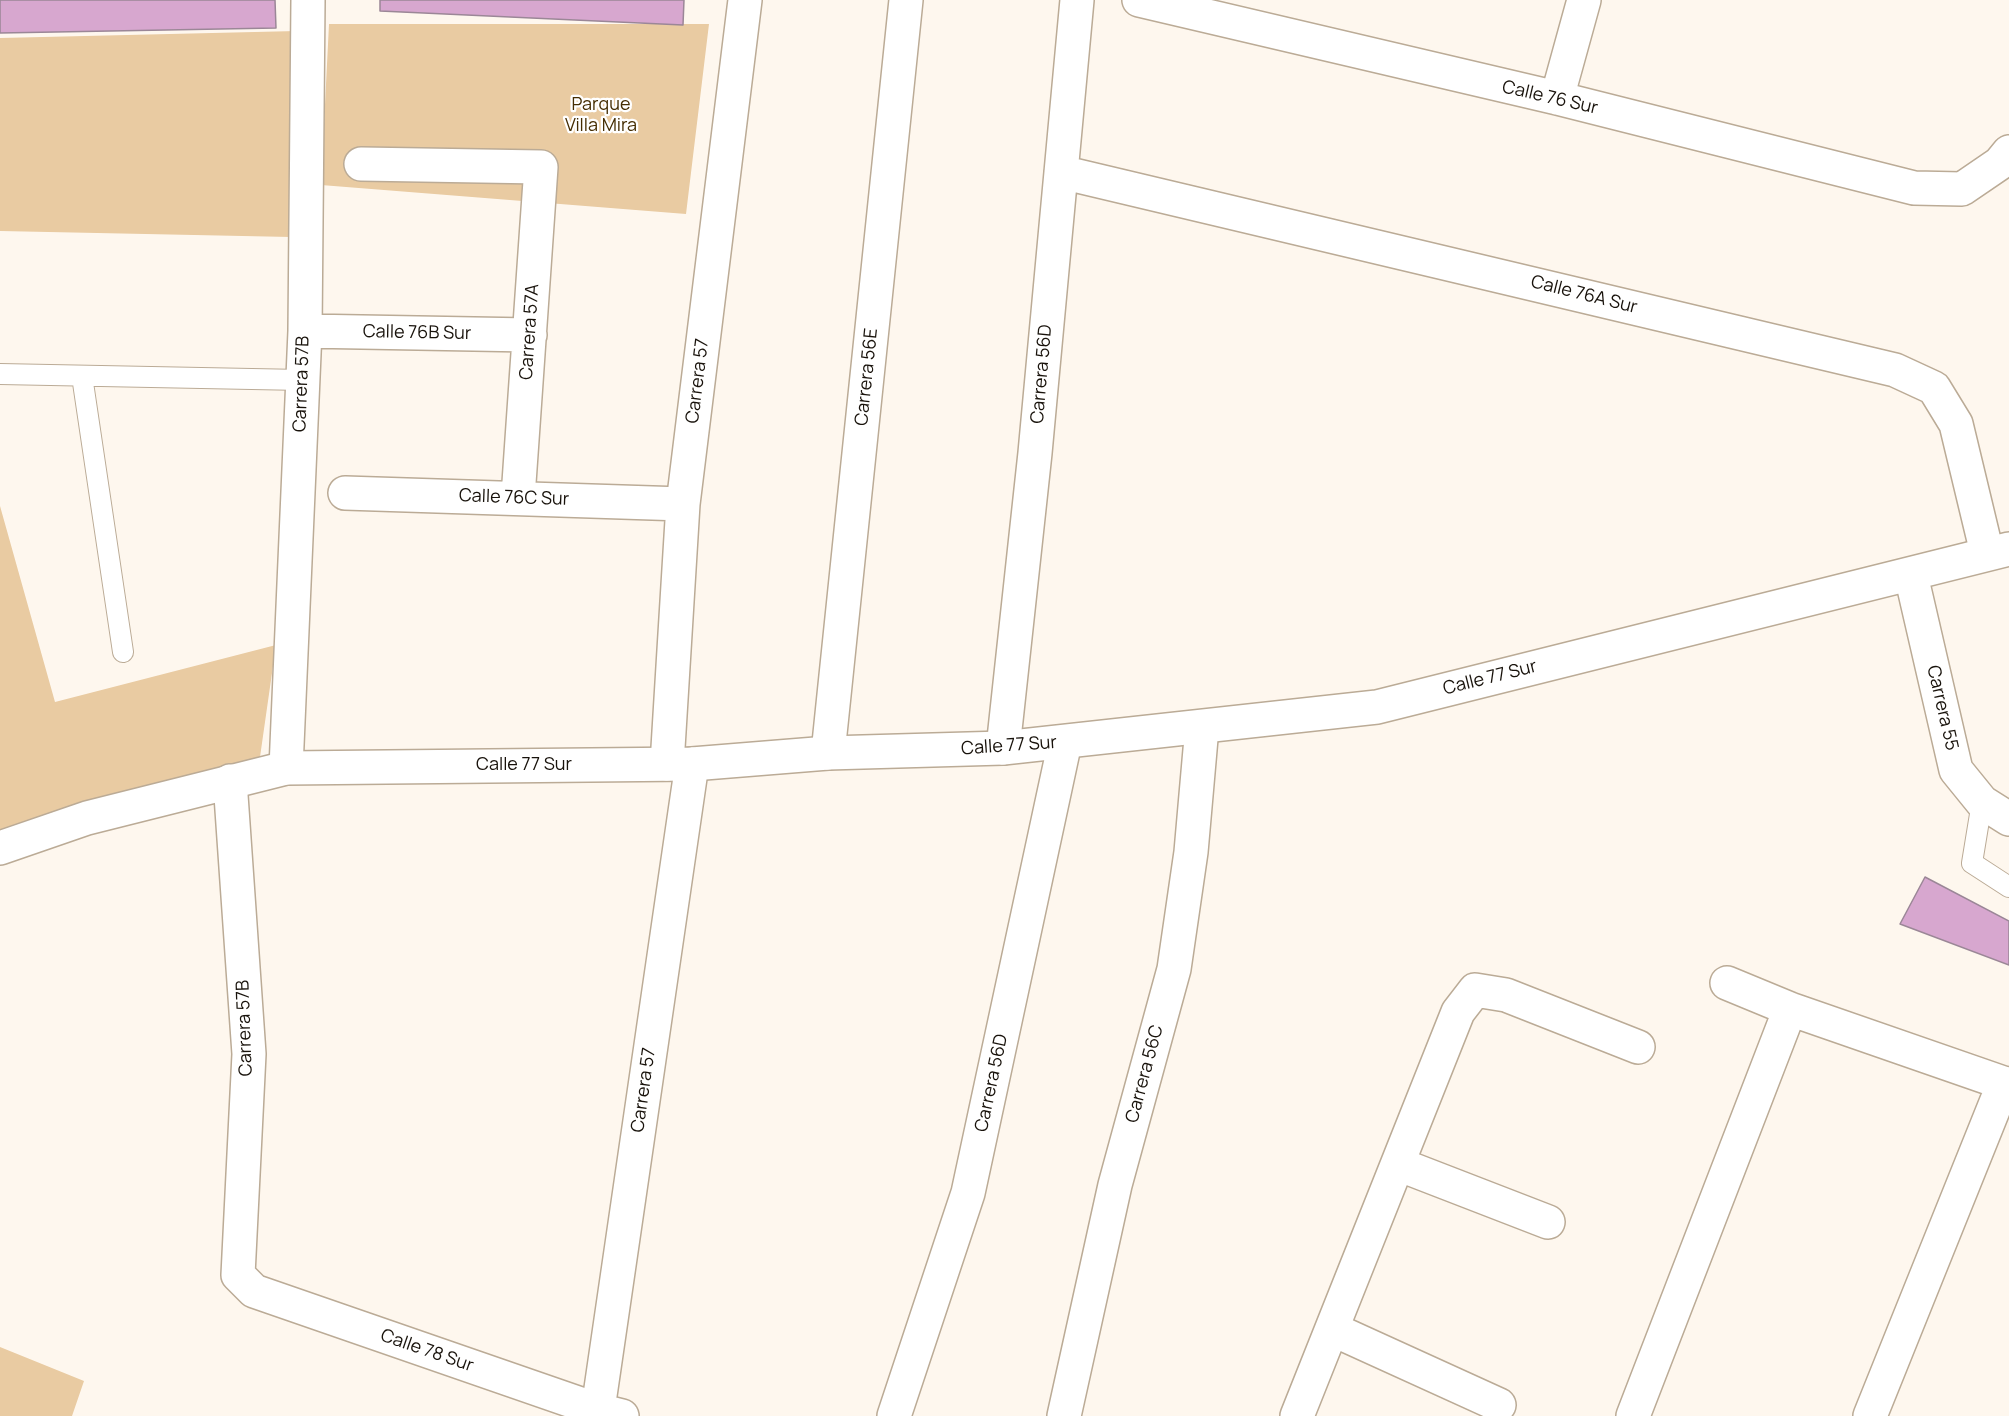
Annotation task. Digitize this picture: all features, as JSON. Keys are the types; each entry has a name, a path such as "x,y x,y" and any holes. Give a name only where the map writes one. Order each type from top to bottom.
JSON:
{"street":[{"name":"Carrera 57B","path":"286,768 305,331 308,0"},
{"name":"Carrera 57","path":"606,1414 679,764 683,504 745,0"},
{"name":"Carrera 56E","path":"828,753 906,0"},
{"name":"Carrera 56D","path":"1003,748 1036,442 1077,0"},
{"name":"Calle 76 Sur","path":"1139,0 1557,98 1914,188 1962,189 2000,163 2009,152"},
{"path":"1557,98 1584,0"},
{"name":"Carrera 57A","path":"361,164 541,167 518,497"},
{"name":"Calle 76A Sur","path":"1061,172 1895,370 1934,388 1956,424 1998,551"},
{"name":"Calle 76B Sur","path":"305,331 530,335"},
{"name":"Calle 76C Sur","path":"345,493 683,504"},
{"name":"Calle 77 Sur","path":"0,848 87,818 286,768 679,764 828,753 1003,748 1377,707 1724,619 1911,575 1998,551"},
{"name":"Carrera 55","path":"1911,575 1956,770 1996,811"},
{"name":"Carrera 56C","path":"1064,1416 1115,1185 1174,969 1191,852 1202,727"},
{"name":"Carrera 56D","path":"894,1416 968,1193 1065,742"},
{"name":"Carrera 57B","path":"230,781 249,1053 238,1275"},
{"path":"1726,983 1790,1009 2006,1084 1870,1416"},
{"path":"1297,1416 1458,1012 1475,990 1506,995 1638,1047"},
{"path":"1633,1416 1790,1009"},
{"path":"1398,1164 1548,1222"},
{"name":"Calle 78 Sur","path":"238,1275 254,1292 606,1414"},
{"path":"1332,1329 1499,1405"}],"lane":[{"path":"0,374 302,380"},
{"path":"81,376 123,652"},
{"path":"1996,811 1972,863 2009,887"}],"green space":[{"name":"Parque Villa Mira","path":"329,24 709,24 686,214 321,185"},
{"path":"297,31 291,237 0,231 0,38"},
{"path":"0,506 55,702 276,645 260,757 0,840"},
{"path":"0,1347 84,1381 72,1416 0,1416"}],"building":[{"path":"0,0 275,0 276,28 0,33"},
{"path":"380,0 684,0 683,25 380,11"},
{"path":"1925,877 2009,921 2009,965 1900,924"}]}
